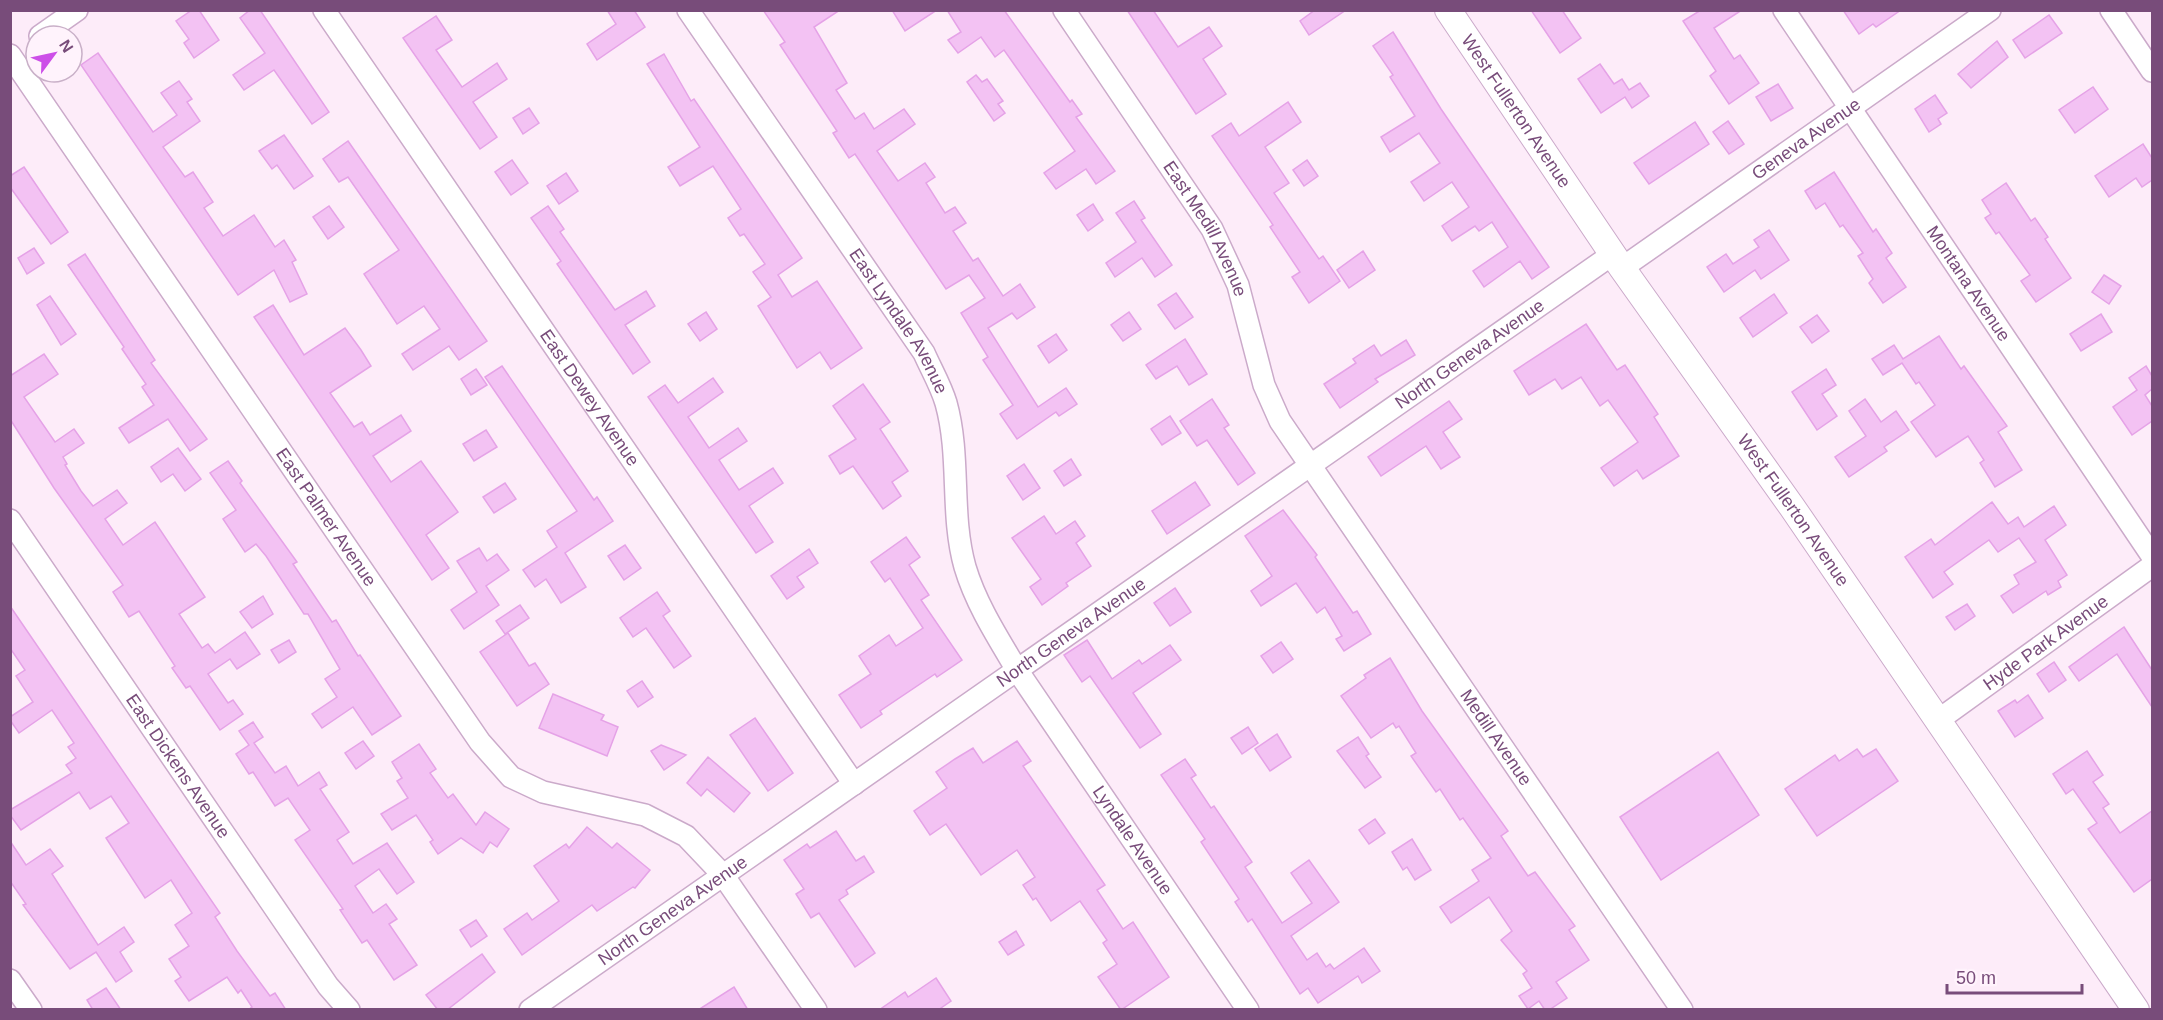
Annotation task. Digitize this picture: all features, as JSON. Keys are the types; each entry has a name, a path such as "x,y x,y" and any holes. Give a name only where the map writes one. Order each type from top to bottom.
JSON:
{"street":[{"path":"57,24 77,10"},
{"name":"East Dewey Avenue","path":"324,10 854,784"},
{"name":"East Lyndale Avenue","path":"688,10 924,352 946,402 954,451 957,528 966,569 986,616 1017,670"},
{"name":"East Medill Avenue","path":"1064,10 1212,229 1238,285 1264,385 1280,421 1310,466"},
{"name":"West Fullerton Avenue","path":"1448,10 1617,261 1792,507 2136,1010"},
{"name":"Montana Avenue","path":"1784,10 2152,556"},
{"name":"Geneva Avenue","path":"1617,261 1850,107 1990,10"},
{"path":"2111,10 2152,71"},
{"path":"11,56 24,47"},
{"name":"East Palmer Avenue","path":"11,56 480,742 511,777 543,792 645,815 686,836 723,875 816,1010"},
{"name":"North Geneva Avenue","path":"530,1010 1310,466 1617,261"},
{"name":"Medill Avenue","path":"1310,466 1683,1010"},
{"name":"East Dickens Avenue","path":"10,520 328,986 350,1010"},
{"name":"Hyde Park Avenue","path":"1937,721 2152,566"},
{"name":"Lyndale Avenue","path":"1017,670 1248,1010"},
{"path":"10,980 31,1010"}],"building":[{"path":"192,10 199,10 219,40 194,58 184,43 189,39 176,21"},
{"path":"250,10 260,10 329,112 312,124 274,70 244,90 233,75 265,53 240,18"},
{"path":"607,10 634,10 645,27 597,60 587,44 616,24"},
{"path":"763,10 840,10 814,27 847,83 836,90 855,119 864,113 874,129 904,109 915,124 877,151 898,181 925,163 935,177 926,183 945,213 955,207 966,223 953,231 973,261 978,258 1003,296 1020,284 1035,307 1017,319 1012,313 988,328 1038,407 1066,388 1077,404 1059,416 1056,412 1017,439 1000,414 1013,405 983,360 988,357 961,313 985,298 969,275 946,289 855,154 849,158 833,133 837,131 780,45 785,42"},
{"path":"892,10 937,10 905,31"},
{"path":"947,10 1004,10 1070,102 1072,100 1082,114 1076,117 1115,171 1096,184 1086,169 1056,189 1044,173 1075,151 1004,50 995,57 981,37 958,53 948,40 961,32"},
{"path":"1127,10 1153,10 1178,47 1209,27 1222,46 1203,59 1226,94 1196,114"},
{"path":"1315,10 1346,10 1309,35 1300,21"},
{"path":"1531,10 1562,10 1581,38 1560,53"},
{"path":"1701,10 1742,10 1714,28 1734,59 1740,55 1759,83 1729,104 1710,76 1716,71 1683,21"},
{"path":"1843,10 1901,10 1876,27 1873,24 1859,34"},
{"path":"2049,15 2062,33 2025,58 2013,40"},
{"path":"436,16 452,40 436,50 462,87 497,63 507,79 473,102 497,137 480,149 403,38"},
{"path":"1393,32 1441,109 1549,267 1532,279 1520,261 1484,287 1473,271 1508,247 1492,222 1479,231 1475,226 1452,241 1442,226 1469,207 1452,182 1424,201 1411,182 1440,163 1419,133 1390,152 1381,137 1415,116 1390,77 1393,75 1373,46"},
{"path":"1997,41 2008,57 1971,88 1958,74"},
{"path":"98,53 153,132 177,115 161,93 179,81 192,99 187,102 200,121 163,147 185,177 193,172 213,202 204,208 223,236 254,215 275,247 284,240 296,260 292,262 307,294 290,302 274,270 238,295 84,69 84,63"},
{"path":"664,54 691,101 694,99 802,258 778,275 792,297 817,281 862,348 831,369 820,352 797,368 758,306 771,297 753,272 765,264 744,234 740,236 728,218 741,209 713,166 680,186 668,167 700,147 647,64"},
{"path":"1600,64 1614,84 1622,79 1629,90 1640,83 1649,96 1632,108 1625,97 1601,113 1578,79"},
{"path":"976,75 982,82 987,79 1003,101 998,104 1005,113 994,121 967,82"},
{"path":"1778,84 1793,108 1771,121 1756,97"},
{"path":"2093,87 2108,109 2075,133 2059,110"},
{"path":"1935,95 1947,113 1938,119 1941,124 1929,132 1915,109"},
{"path":"1288,102 1301,122 1265,147 1289,183 1274,193 1319,259 1323,256 1340,281 1309,303 1292,277 1300,272 1270,227 1273,225 1212,136 1231,123 1239,136"},
{"path":"529,108 539,123 523,134 513,118"},
{"path":"1728,121 1744,144 1729,154 1713,132"},
{"path":"1695,122 1709,144 1649,184 1634,163"},
{"path":"284,135 313,176 294,189 277,165 272,169 259,151"},
{"path":"348,141 487,341 459,360 449,346 413,370 402,354 440,329 424,306 397,324 364,274 399,250 348,177 339,182 323,159"},
{"path":"2143,144 2152,158 2152,180 2142,187 2136,178 2109,197 2095,176"},
{"path":"512,160 528,183 511,195 495,172"},
{"path":"1307,160 1318,176 1304,186 1293,170"},
{"path":"24,167 68,232 51,244 10,187 10,176"},
{"path":"1834,172 1873,232 1876,229 1892,253 1886,258 1906,287 1883,303 1869,283 1873,279 1858,256 1863,253 1843,225 1840,227 1825,203 1816,209 1805,191"},
{"path":"566,173 578,191 559,204 547,186"},
{"path":"2006,183 2031,221 2035,218 2048,237 2045,239 2071,278 2036,302 2021,281 2030,275 1999,232 1996,234 1985,218 1991,214 1982,200"},
{"path":"1134,201 1145,218 1141,220 1172,265 1155,277 1142,258 1115,277 1106,263 1136,242 1116,213"},
{"path":"1093,204 1103,220 1088,231 1077,215"},
{"path":"329,206 344,227 328,239 313,217"},
{"path":"548,206 564,229 560,232 615,310 646,291 655,306 625,325 650,362 633,374 557,264 561,261 531,218"},
{"path":"1769,230 1789,260 1761,279 1755,270 1724,292 1707,267 1726,254 1733,264 1759,247 1754,240"},
{"path":"34,248 44,263 27,274 18,258"},
{"path":"1363,251 1375,270 1349,288 1337,270"},
{"path":"85,254 155,360 151,363 207,439 190,451 168,419 129,443 119,428 154,405 142,387 146,384 122,349 124,347 68,265"},
{"path":"2104,275 2121,286 2109,304 2092,292"},
{"path":"1176,293 1193,317 1175,329 1158,305"},
{"path":"1774,294 1787,313 1753,337 1740,318"},
{"path":"50,296 76,334 61,345 37,305"},
{"path":"273,305 304,355 345,328 371,366 330,393 354,427 362,422 370,435 401,415 411,431 373,456 391,482 421,461 458,512 426,535 449,568 432,580 254,317"},
{"path":"706,312 717,329 700,341 688,324"},
{"path":"1129,312 1141,329 1123,341 1111,325"},
{"path":"2101,314 2112,332 2081,351 2070,334"},
{"path":"1817,315 1829,331 1812,343 1800,327"},
{"path":"1586,324 1617,370 1625,365 1658,414 1654,417 1679,456 1643,479 1637,470 1614,486 1601,468 1638,442 1608,400 1600,406 1581,377 1562,389 1555,379 1529,395 1514,371"},
{"path":"1056,334 1067,350 1049,363 1038,346"},
{"path":"1939,336 1961,369 1964,366 2007,426 1998,432 2022,470 1995,487 1980,463 1984,460 1968,436 1936,457 1911,422 1935,405 1919,382 1916,384 1902,363 1883,375 1872,359 1894,345 1903,359"},
{"path":"1185,339 1207,374 1189,385 1177,366 1156,379 1146,365"},
{"path":"1406,340 1415,355 1375,379 1378,382 1340,408 1324,384 1356,363 1353,359 1374,345 1381,356"},
{"path":"44,354 58,374 24,397 55,442 74,429 84,443 63,457 67,464 65,465 81,491 93,506 117,490 127,503 105,519 123,545 155,522 205,597 179,614 202,648 208,644 215,653 245,632 260,654 237,669 230,659 208,674 228,703 233,700 243,714 220,730 190,686 186,688 172,668 175,666 139,611 129,617 113,592 123,585 54,488 10,419 10,376"},
{"path":"502,366 594,500 597,497 613,521 565,553 586,587 561,603 546,579 535,587 523,570 557,547 547,531 577,511 485,377"},
{"path":"2146,366 2152,376 2152,389 2145,395 2152,406 2152,421 2132,435 2113,407 2137,390 2129,378"},
{"path":"476,369 487,385 471,395 461,379"},
{"path":"1826,369 1836,385 1822,394 1837,416 1817,430 1792,392"},
{"path":"713,378 723,392 688,417 709,448 738,428 747,441 719,460 739,490 773,468 783,483 749,506 773,542 756,553 648,397 665,385 678,403"},
{"path":"863,384 890,422 880,429 908,471 892,482 901,496 883,509 853,466 840,474 829,456 856,439 833,406"},
{"path":"1212,399 1229,425 1224,428 1255,473 1238,485 1207,440 1197,446 1180,421"},
{"path":"1865,399 1881,422 1896,411 1909,430 1884,447 1887,451 1849,477 1835,457 1866,436 1849,411"},
{"path":"1449,401 1462,419 1443,432 1460,457 1441,469 1426,446 1381,476 1368,457"},
{"path":"1170,416 1181,433 1162,445 1151,429"},
{"path":"486,430 497,447 474,461 463,444"},
{"path":"178,448 201,479 185,491 173,474 161,482 151,467"},
{"path":"1071,459 1081,475 1064,486 1054,471"},
{"path":"228,461 242,481 240,483 297,562 293,564 332,622 336,620 358,656 360,655 401,716 372,735 353,707 322,728 312,714 337,697 325,679 340,669 308,614 304,614 266,556 256,544 245,552 223,519 236,510 210,473"},
{"path":"1024,464 1040,488 1023,500 1007,476"},
{"path":"1195,482 1210,505 1167,534 1152,511"},
{"path":"505,483 516,499 494,513 483,497"},
{"path":"1992,502 2008,524 2018,517 2024,527 2054,506 2066,525 2045,540 2067,575 2058,581 2061,587 2048,595 2046,591 2013,613 2001,596 2019,584 2014,575 2036,562 2019,538 1998,552 1989,540 1944,572 1953,584 1933,598 1905,557 1931,539 1935,545"},
{"path":"1283,510 1317,555 1315,557 1353,613 1357,611 1371,634 1344,651 1336,639 1342,636 1325,607 1317,613 1296,583 1261,606 1251,591 1272,576 1245,536"},
{"path":"1044,516 1056,534 1075,521 1085,536 1076,543 1091,566 1066,583 1068,586 1042,605 1030,587 1041,579 1012,538"},
{"path":"906,537 920,557 909,565 929,595 921,600 962,660 937,677 935,674 880,711 882,714 861,728 839,695 871,674 859,656 889,635 896,646 923,628 890,578 885,582 871,562"},
{"path":"625,545 641,568 624,580 608,556"},
{"path":"479,548 487,561 497,554 509,570 486,586 499,605 464,629 451,610 477,592 457,561"},
{"path":"809,549 818,563 797,577 804,587 787,599 771,576"},
{"path":"1175,588 1191,612 1170,626 1154,603"},
{"path":"657,592 670,611 663,616 691,656 674,668 646,628 633,637 620,618"},
{"path":"263,596 273,614 252,628 240,612"},
{"path":"1967,604 1975,616 1955,630 1946,617"},
{"path":"520,605 529,618 505,634 496,621"},
{"path":"10,606 220,913 215,917 237,951 270,996 275,993 286,1010 248,1010 252,1007 241,990 238,993 227,977 189,1001 175,981 181,977 169,959 189,946 175,925 192,913 171,880 145,898 106,838 129,823 111,796 90,809 79,792 21,830 10,815 10,810 72,773 66,765 76,758 68,747 74,743 52,710 19,733 10,720 10,717 33,702 16,676 25,670 10,648"},
{"path":"2124,627 2152,670 2152,707 2117,654 2079,681 2069,667"},
{"path":"508,633 529,666 535,663 549,684 517,706 480,652"},
{"path":"289,640 296,652 279,663 271,650"},
{"path":"1087,640 1112,679 1139,660 1142,664 1170,645 1181,660 1133,693 1161,734 1140,748 1090,676 1082,682 1064,655"},
{"path":"1281,642 1293,659 1273,673 1261,656"},
{"path":"1390,658 1422,711 1508,831 1501,836 1528,876 1535,872 1575,926 1569,930 1589,960 1556,982 1567,998 1549,1010 1545,1010 1539,1001 1528,1009 1519,996 1532,988 1523,974 1527,971 1501,940 1512,931 1489,897 1451,923 1440,907 1479,881 1472,870 1491,858 1463,818 1460,820 1440,789 1436,792 1411,756 1416,753 1399,726 1396,728 1393,723 1371,738 1341,696 1366,678 1364,675"},
{"path":"2054,662 2066,680 2049,692 2037,674"},
{"path":"642,681 653,697 638,707 627,691"},
{"path":"553,694 604,715 601,720 618,727 607,756 539,728"},
{"path":"2028,695 2043,718 2015,737 1998,711 2015,700 2017,703"},
{"path":"755,718 793,773 768,791 730,735"},
{"path":"253,722 263,737 254,743 275,773 286,766 298,786 319,772 327,785 320,789 349,832 337,840 353,864 387,843 414,882 397,894 379,869 355,886 373,913 386,904 397,919 389,924 417,965 394,980 367,940 362,943 340,910 343,909 295,840 310,830 288,798 275,806 253,772 249,774 236,754 249,745 239,731"},
{"path":"1248,727 1258,743 1242,754 1231,738"},
{"path":"1277,734 1291,757 1270,771 1255,749"},
{"path":"1358,737 1369,754 1366,756 1381,777 1365,788 1337,751"},
{"path":"363,741 374,756 356,769 345,753"},
{"path":"1017,741 1031,761 1023,766 1105,885 1097,890 1123,929 1133,922 1169,977 1121,1010 1098,977 1117,964 1103,943 1107,940 1080,901 1051,921 1036,898 1033,900 1023,885 1035,877 1017,850 981,875 946,824 930,835 914,811 947,788 936,772 955,759 973,748 983,763"},
{"path":"419,744 436,769 430,773 448,798 453,794 476,825 485,812 509,829 497,847 490,842 483,853 461,838 438,854 430,842 433,840 416,815 392,830 381,814 408,798 397,781 402,778 392,762"},
{"path":"661,745 686,755 664,770 651,751"},
{"path":"1857,749 1863,757 1876,749 1898,781 1817,836 1785,789 1835,755 1839,761"},
{"path":"2087,751 2103,775 2093,782 2109,804 2103,808 2120,833 2152,811 2152,879 2134,892 2088,829 2097,823 2073,789 2066,794 2053,774"},
{"path":"1718,752 1759,815 1661,880 1620,817"},
{"path":"708,757 750,793 734,812 707,789 701,796 687,783"},
{"path":"1185,759 1196,775 1191,778 1211,808 1214,806 1252,862 1245,867 1282,923 1312,903 1291,873 1309,860 1339,902 1291,936 1307,960 1317,953 1326,967 1330,964 1334,969 1364,948 1380,971 1362,983 1358,976 1318,1003 1308,988 1300,994 1252,919 1248,922 1235,902 1239,899 1201,842 1205,839 1161,775"},
{"path":"1375,819 1385,833 1369,844 1359,830"},
{"path":"587,827 612,848 617,843 650,870 635,888 633,887 597,911 592,905 522,955 504,929 527,913 532,920 559,901 534,866 566,844 569,848"},
{"path":"836,831 856,861 864,856 874,872 846,890 848,894 839,900 875,953 855,967 819,913 811,918 796,894 804,889 784,860 807,844 810,848"},
{"path":"1412,839 1431,870 1415,880 1407,867 1403,870 1392,852"},
{"path":"10,841 26,865 50,849 63,866 52,874 98,945 124,927 134,942 120,952 132,971 116,982 96,952 70,969 23,905 26,904 10,881"},
{"path":"476,920 487,936 471,947 460,930"},
{"path":"1016,931 1024,945 1008,955 999,942"},
{"path":"482,954 495,972 447,1010 438,1010 426,995"},
{"path":"936,978 951,1001 938,1010 879,1010 905,992 908,997"},
{"path":"734,987 748,1010 698,1010"},
{"path":"106,988 121,1010 93,1010 87,1000"}]}
